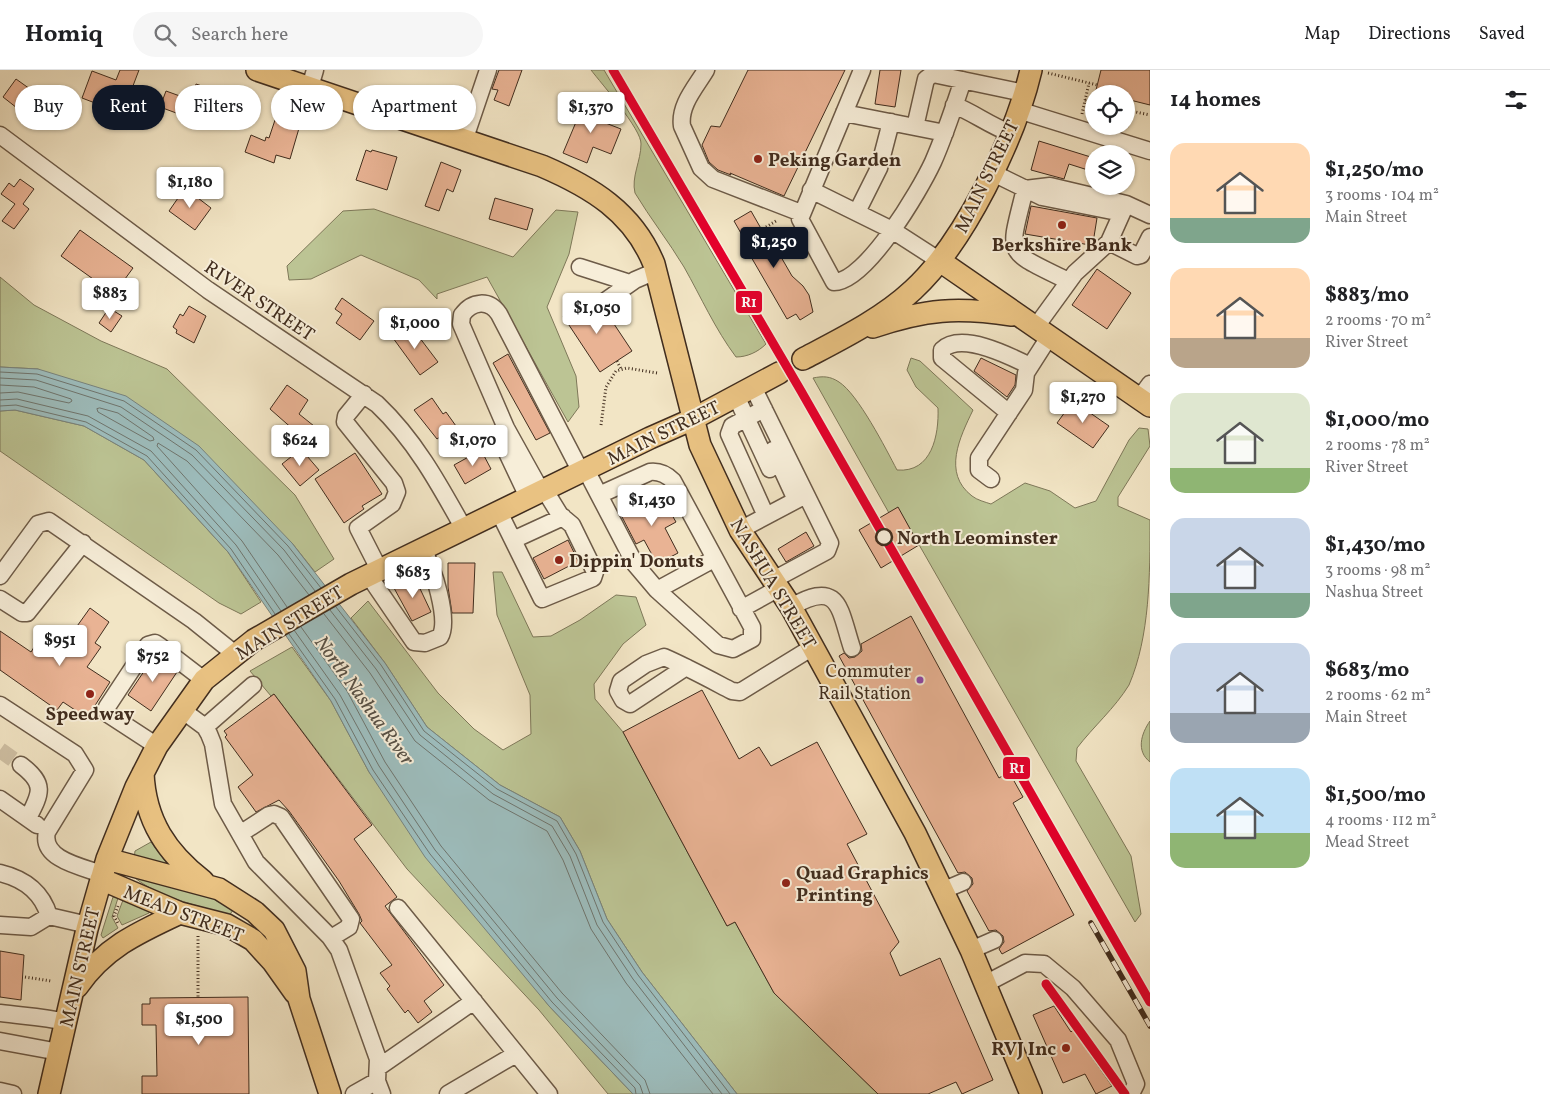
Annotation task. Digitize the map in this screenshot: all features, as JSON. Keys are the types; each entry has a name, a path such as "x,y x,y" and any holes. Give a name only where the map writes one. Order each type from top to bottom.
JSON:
{"main road":[{"name":"NASHUA STREET","path":"257,70 312,78 567,176 600,195 616,207 629,221 648,250 656,271 700,445 740,530 790,607 915,833 953,886 971,950 1031,1094"},
{"name":"MAIN STREET","path":"803,359 882,314 912,291 940,261 964,227 1010,133 1021,101 1039,72"},
{"path":"940,261 1042,333 1146,397"},
{"path":"844,337 928,311 968,309 1018,316"},
{"name":"MAIN STREET","path":"49,1094 88,925 103,871 143,774 157,746 204,680 254,640 367,577 538,492 693,419 779,373"},
{"path":"143,774 143,787 155,828 189,870 207,885"},
{"name":"MEAD STREET","path":"103,871 207,885 241,902 274,930 295,971 299,999 330,1094"},
{"name":"MEAD STREET","path":"103,871 180,913 227,925 253,940 299,999"},
{"path":"72,994 91,968 122,942 138,932 180,913"}],"street":[{"path":"465,138 488,70"},
{"path":"706,70 686,104 681,120 704,172 713,179 801,213"},
{"path":"862,70 801,213 801,224 834,282 850,278 875,253 921,185 945,133 963,80"},
{"path":"915,127 926,79 929,76 938,74 963,80 1021,101 1078,129 1150,150"},
{"path":"954,105 969,111 991,126 1010,133"},
{"path":"844,114 945,133"},
{"path":"857,212 879,168 891,122"},
{"name":"RIVER STREET","path":"0,135 208,290 364,394 388,415 414,446 433,474 464,529"},
{"path":"992,172 1026,189 1038,203 1046,206 1150,215"},
{"path":"1026,189 1014,235 1014,248 1021,257 1068,281"},
{"path":"811,190 892,230 940,261"},
{"path":"991,478 979,470 978,462 1024,390 1026,373 1042,333 1068,281 1109,242 1123,213"},
{"path":"1109,242 1137,256 1141,254 1150,238"},
{"path":"580,267 630,283"},
{"path":"601,304 630,283 656,271"},
{"path":"499,512 540,597 547,599 595,576 572,525 538,492 488,410 464,343 461,324 462,315 473,305 486,304 496,309 635,564 657,590 718,645 727,648 738,648 752,639 753,631 673,481 663,474 650,472 599,495"},
{"path":"1009,413 942,358 942,350 955,344 981,346 1030,366"},
{"path":"741,608 827,551 830,546 829,539 796,500 744,391"},
{"path":"364,394 346,416 346,422 394,484 398,492 392,504 358,528 367,577 414,642 425,644 440,637 443,627 437,582 423,550"},
{"path":"756,414 796,500"},
{"path":"756,414 732,426 729,434 766,516"},
{"path":"740,530 796,500"},
{"path":"513,540 563,517"},
{"path":"0,576 38,524 43,521 49,521 194,621 235,654"},
{"path":"0,599 22,613 27,613 83,543"},
{"path":"657,590 714,559"},
{"path":"790,607 810,596 820,594 830,597 837,603 852,648"},
{"path":"157,746 111,716 107,711 107,707 148,645 155,643 204,680"},
{"path":"686,667 732,691 740,692 813,647"},
{"path":"205,727 252,685"},
{"path":"0,705 75,754 85,770 47,832 45,840 49,850 103,871"},
{"path":"182,710 205,727 213,744 223,804 263,870 332,938 339,950 378,1060 379,1081"},
{"path":"21,765 34,775 39,784 39,797 28,818"},
{"path":"0,799 47,832"},
{"path":"240,834 269,815 274,814 281,817 351,919 349,927 332,938"},
{"path":"0,873 25,883 39,894 49,916"},
{"path":"0,878 25,883"},
{"path":"398,908 549,1094"},
{"path":"0,924 31,927 49,916 88,925"},
{"path":"971,950 994,940"},
{"path":"985,984 1025,963 1044,964 1073,988 1118,1040 1136,1084 1131,1094"},
{"path":"354,1094 379,1081 474,1001"},
{"path":"0,1003 27,1007 40,1016"},
{"path":"0,1013 23,1017 40,1016 66,1022"},
{"path":"0,1041 59,1052"},
{"path":"448,1094 516,1054"},
{"path":"0,1091 13,1094"}],"path":[{"path":"1039,72 1097,85"},
{"path":"1078,129 1085,100"},
{"path":"1135,112 1150,115"},
{"path":"617,361 621,368"},
{"path":"601,425 606,387 611,375 621,368 656,373"},
{"path":"120,899 114,916 120,926"},
{"path":"198,929 198,998"},
{"path":"25,977 51,981"}],"green space":[{"path":"591,70 604,70 766,344 756,352 736,357 715,324 684,267 635,193 634,181 641,150 640,137 628,118"},
{"path":"374,209 513,257 556,210 578,212 569,254 547,307 576,376 579,407 568,422 487,277 437,294 437,299 419,280 361,255 311,279 289,280 287,266 343,211"},
{"path":"0,277 34,305 101,341 167,369 295,495 334,559 315,572 292,543 38,369 0,367"},
{"path":"911,358 920,361 973,410 956,454 958,477 963,487 972,496 991,504 1025,483 1050,491 1075,508 1096,501 1129,440 1139,428 1148,429 1150,446 1118,497 1118,506 1150,520 1149,583 1141,646 1129,685 1117,702 1077,748 1076,761 1131,856 1141,914 1135,922 898,508 889,513 813,378 823,377 836,380 846,388 863,410 897,470 909,469 926,459 935,440 938,419 938,408 916,387 907,370"},
{"path":"15,410 84,426 144,460 228,552 261,602 241,614 219,603 0,451 0,411"},
{"path":"493,572 502,572 533,637 551,636 580,620 616,595 636,597 646,625 623,644 594,684 595,699 623,732 727,926 735,922 774,993 878,1094 737,1094 642,972 607,919 580,851 560,817 500,785 427,727 385,663 351,618 368,601 438,693 474,729 503,750 531,734 530,695 497,615"},
{"path":"292,647 331,701 369,772 549,1006 633,1094 608,1094 539,1010 407,869 274,694 271,696 250,671"},
{"path":"1150,721 1150,762 1143,753 1141,742 1144,731"},
{"path":"151,842 168,865 134,859 135,851"},
{"path":"135,878 208,896 233,910 229,916 180,901 157,892"},
{"path":"113,897 118,898 112,917 118,928 103,938 101,935"},
{"path":"123,900 150,911 122,925 117,916"}],"water":[{"name":"North Nashua River","path":"0,367 38,369 126,396 199,446 292,543 385,663 427,727 500,785 560,817 580,851 607,919 642,972 737,1094 633,1094 549,1006 425,857 369,772 331,701 228,552 144,460 84,426 15,410 0,411"}],"building":[{"path":"120,70 139,70 133,85 92,85 92,102 82,98 92,71 116,80"},
{"path":"499,70 522,70 509,106 494,100 498,90 492,89"},
{"path":"748,70 845,70 784,196 730,173 731,175 718,170 709,162 702,145 711,126 720,127"},
{"path":"880,70 901,70 895,107 875,104"},
{"path":"1101,70 1150,70 1150,105 1135,101 1135,85 1097,85"},
{"path":"16,79 24,85 15,85 15,106 3,97"},
{"path":"166,91 175,94 175,113 165,109"},
{"path":"584,103 607,113 603,122 621,129 611,154 593,147 587,163 563,153"},
{"path":"272,130 298,130 290,159 276,155 274,163 245,152 251,135 265,141 266,137 269,138"},
{"path":"1039,141 1085,155 1085,169 1069,164 1064,179 1031,170"},
{"path":"366,150 397,157 387,190 356,180"},
{"path":"441,162 461,170 453,192 447,189 439,211 425,206"},
{"path":"20,179 34,189 23,204 29,209 14,229 2,221 15,204 1,194 9,183 14,187"},
{"path":"185,188 211,208 195,230 169,211"},
{"path":"495,198 533,209 527,230 489,219"},
{"name":"Berkshire Bank","path":"1031,206 1097,218 1093,243 1090,245 1025,234"},
{"path":"751,211 763,232 766,231 792,276 803,286 809,295 813,312 800,320 796,314 787,319 743,243 746,242 734,221"},
{"path":"80,230 133,268 114,294 61,256"},
{"path":"1097,269 1131,293 1107,329 1072,305"},
{"path":"595,295 592,300 593,309 597,313 606,312 632,351 600,372 563,316"},
{"path":"342,298 374,321 360,340 336,323 342,314 335,309"},
{"path":"189,306 206,316 194,343 176,333 177,330 173,327 180,314 183,316"},
{"path":"109,308 122,316 111,332 99,323"},
{"path":"410,325 438,362 420,375 393,338"},
{"path":"508,354 550,433 536,440 493,363"},
{"path":"981,358 1016,375 1015,385 1007,397 974,371"},
{"path":"287,385 308,400 299,414 314,426 303,438 270,409"},
{"path":"432,398 443,414 446,412 456,426 437,439 414,410"},
{"path":"1073,401 1109,426 1093,448 1057,423"},
{"path":"301,449 319,470 300,486 282,464"},
{"path":"481,450 491,469 465,484 454,465"},
{"path":"355,453 382,494 362,506 364,509 344,523 315,479"},
{"path":"660,494 676,522 665,528 678,553 657,564 644,540 636,544 621,515"},
{"path":"898,507 919,545 881,568 859,530"},
{"path":"806,532 814,546 786,562 778,549"},
{"name":"Dippin' Donuts","path":"568,540 580,565 573,569 571,565 544,579 533,558"},
{"path":"448,563 475,563 473,613 452,613 448,587"},
{"path":"415,578 431,612 412,621 394,588"},
{"path":"90,608 109,622 95,643 101,647 87,667 110,682 87,718 63,702 57,710 0,670 0,631 31,652 36,644 55,657"},
{"path":"911,616 999,778 1009,772 1023,797 1013,803 1074,915 1002,954 999,949 1004,942 1003,936 996,930 989,931 967,891 973,884 972,878 965,872 958,873 839,656 844,653 849,658 855,657 862,651 861,644"},
{"name":"Speedway","path":"155,655 177,672 151,711 128,695"},
{"name":"Quad Graphics Printing","path":"702,690 739,759 759,747 771,766 817,742 867,834 847,844 899,942 890,953 900,976 940,958 993,1080 962,1094 956,1082 928,1094 878,1094 774,993 735,922 727,926 623,732"},
{"path":"274,694 372,825 354,839 397,897 385,906 444,985 424,1001 432,1012 418,1023 408,1010 405,1013 387,989 390,986 380,973 392,965 360,923 362,921 359,914 339,881 289,811 279,800 256,812 238,787 253,775 225,737 227,735 224,731"},
{"path":"0,951 24,955 21,1000 0,997"},
{"path":"248,997 249,1094 142,1094 142,1076 157,1076 156,1025 142,1025 142,1004 150,1004 150,998"},
{"name":"RVJ Inc","path":"1054,1006 1112,1086 1096,1094 1085,1074 1063,1083 1033,1015"}],"tunnel":[{"path":"0,750 21,765"}],"railway":[{"path":"1091,923 1150,1026"},
{"path":"1046,984 1125,1094"}],"transit line":[{"name":"R1","path":"613,70 801,391 1150,1002"},
{"name":"R1","path":"1046,984 1125,1094"}],"place":[{"name":"Peking Garden","path":"758,159"},
{"name":"Berkshire Bank","path":"1062,225"},
{"name":"North Leominster","path":"884,537"},
{"name":"Dippin' Donuts","path":"559,560"},
{"name":"Commuter Rail Station","path":"920,680"},
{"name":"Speedway","path":"90,694"},
{"name":"Quad Graphics Printing","path":"786,883"},
{"name":"RVJ Inc","path":"1066,1048"}]}
